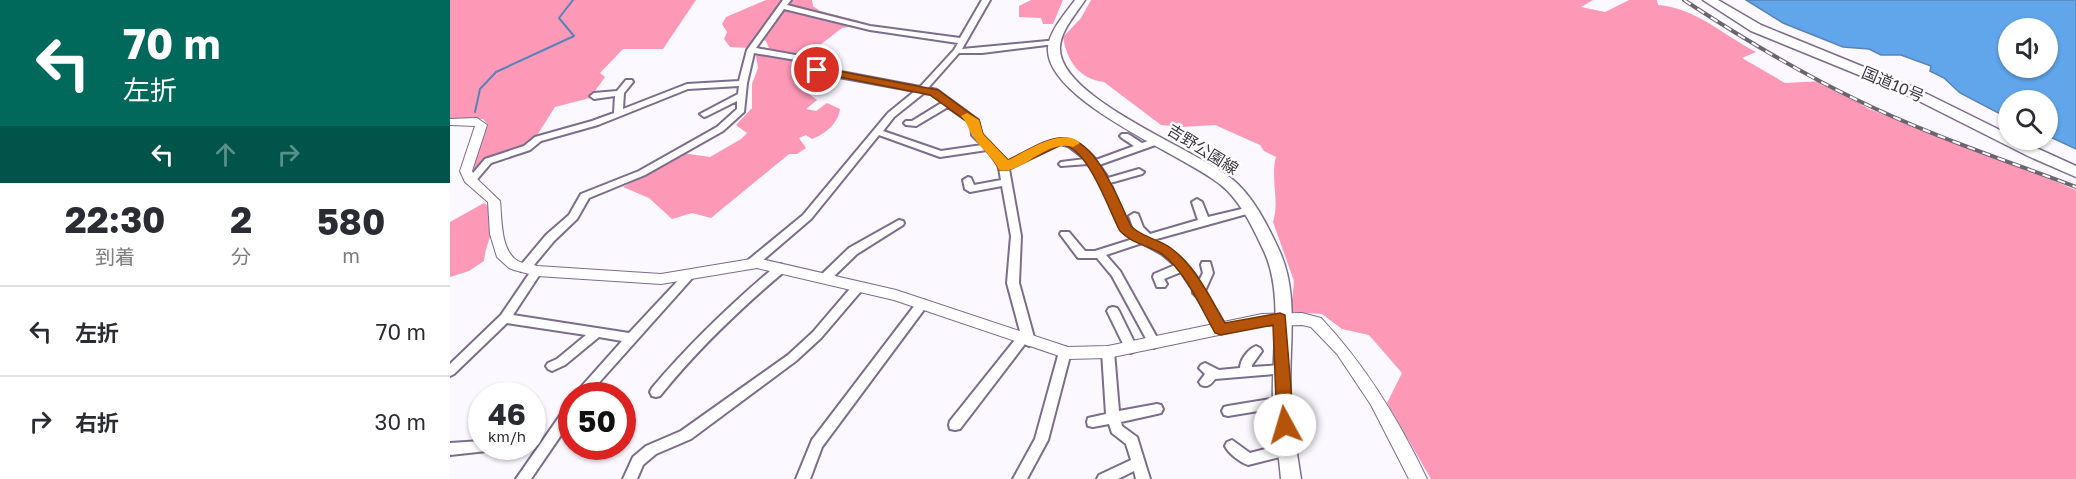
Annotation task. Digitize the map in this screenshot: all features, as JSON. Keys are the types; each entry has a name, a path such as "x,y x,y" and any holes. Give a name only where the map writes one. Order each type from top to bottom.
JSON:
{"highway":[{"name":"国道10号","path":"1709,0 1752,27 1910,90 2019,147 2076,172"},
{"name":"国道10号","path":"1721,0 1763,26 1915,84 1998,126"},
{"path":"2049,150 2076,162"}],"main road":[{"path":"1054,42 1080,0"},
{"name":"吉野公園線","path":"1054,42 1056,61 1087,98 1227,182 1250,210 1280,269 1282,402 1291,479"}],"street":[{"path":"751,264 807,217 891,115 923,90 957,51 986,0"},
{"path":"450,371 505,318 550,238 573,217 585,196 642,172 720,129 741,110 743,83 751,50 785,3 870,28 962,41"},
{"path":"957,51 976,52 1025,43 1054,42"},
{"path":"751,50 798,58 817,70 934,92 975,122 977,135 1003,161 1016,236 1013,284 1025,340"},
{"path":"618,114 620,93 628,82"},
{"path":"682,82 696,82 698,85"},
{"path":"471,181 488,161 514,153 538,139 618,114 698,85 743,83"},
{"path":"594,96 620,93"},
{"path":"704,114 742,95"},
{"path":"909,123 913,124 948,103"},
{"path":"450,122 477,122 481,125 466,171 471,181 494,201 497,234 504,257 514,265 531,270 597,277 661,279 751,264 781,268 922,304 1065,352 1108,352 1280,318 1316,322 1342,350 1377,400 1418,479"},
{"path":"878,132 940,154 990,147"},
{"path":"1125,136 1141,147"},
{"path":"1033,146 1044,142 1068,141 1077,145 1093,162 1125,228 1166,251 1200,293 1221,329"},
{"path":"1064,164 1093,162 1158,141"},
{"path":"1004,168 1044,142"},
{"path":"1104,182 1138,172"},
{"path":"968,180 970,189 1005,182"},
{"path":"1197,202 1204,222"},
{"path":"1065,234 1082,255 1099,254 1143,238 1250,210"},
{"path":"1134,216 1143,238"},
{"path":"825,278 853,251 899,223"},
{"path":"1099,254 1116,274 1154,343"},
{"path":"1200,293 1208,273 1206,265"},
{"path":"1161,284 1158,277 1181,267"},
{"path":"656,392 691,347 733,307 781,268"},
{"path":"592,382 690,275"},
{"path":"630,479 638,461 651,450 686,435 792,358 817,335 858,287"},
{"path":"802,479 817,444 922,304"},
{"path":"1113,311 1131,348"},
{"path":"505,318 631,338"},
{"path":"552,366 561,362 598,332"},
{"path":"955,425 1025,340"},
{"path":"1247,372 1246,364 1256,351"},
{"path":"1020,479 1041,440 1065,352"},
{"path":"1108,352 1113,416 1118,429 1132,441 1143,479"},
{"path":"1208,374 1282,370"},
{"path":"1228,411 1282,402"},
{"path":"1093,422 1157,408"},
{"path":"523,479 558,428"},
{"path":"1232,446 1248,459 1288,449"},
{"path":"450,449 468,448"},
{"path":"1104,479 1138,463"}],"shaded area":[{"path":"450,0 696,0 663,49 623,49 600,73 605,77 590,98 555,107 532,143 474,170 473,167 488,125 483,119 450,119"},
{"path":"766,0 812,0 813,6 820,11 859,21 861,25 842,28 816,48 833,54 824,64 831,71 805,91 817,100 806,109 816,111 827,103 840,109 837,119 830,128 812,139 806,135 799,138 806,148 797,154 789,154 711,218 692,213 672,219 649,198 623,187 682,153 710,157 747,133 736,125 752,108 752,84 758,68 756,56 771,53 766,41 761,39 748,48 730,47 724,39 727,32 722,24 726,17"},
{"path":"1031,0 1063,0 1053,24 1043,24 1041,18 1019,17 1019,6"},
{"path":"1091,0 1593,0 1581,7 1605,12 1629,0 1657,0 1658,5 1685,11 1756,52 1742,58 1785,83 1823,81 1869,109 1975,148 2076,190 2076,479 1431,479 1387,403 1402,373 1369,335 1342,329 1322,314 1291,312 1294,281 1273,222 1276,206 1274,165 1276,157 1264,151 1260,145 1215,125 1182,127 1161,125 1104,82 1081,73 1071,61 1063,37 1081,18"},
{"path":"484,203 492,209 493,223 484,261 469,271 450,277 450,222"}],"water":[{"path":"1746,0 2076,0 2076,149 2058,141 2058,90 1998,90 1998,113 1960,93 1944,78 1930,71 1931,66 1901,55 1881,55 1869,49 1843,47 1783,23"}],"waterway":[{"path":"475,112 480,89 496,72 574,36 559,18 573,0"}],"railway":[{"path":"1684,0 1768,52 1882,112 2076,187"}],"slow traffic":[{"path":"967,116 975,122 977,135 1003,161 1004,168 1059,141 1073,143"}],"route":[{"path":"817,70 934,92 975,122 977,135 1003,161 1004,168 1059,141 1068,141 1077,145 1093,164 1125,228 1132,235 1166,251 1179,264 1195,284 1221,329 1280,318 1282,402 1285,425"}]}
